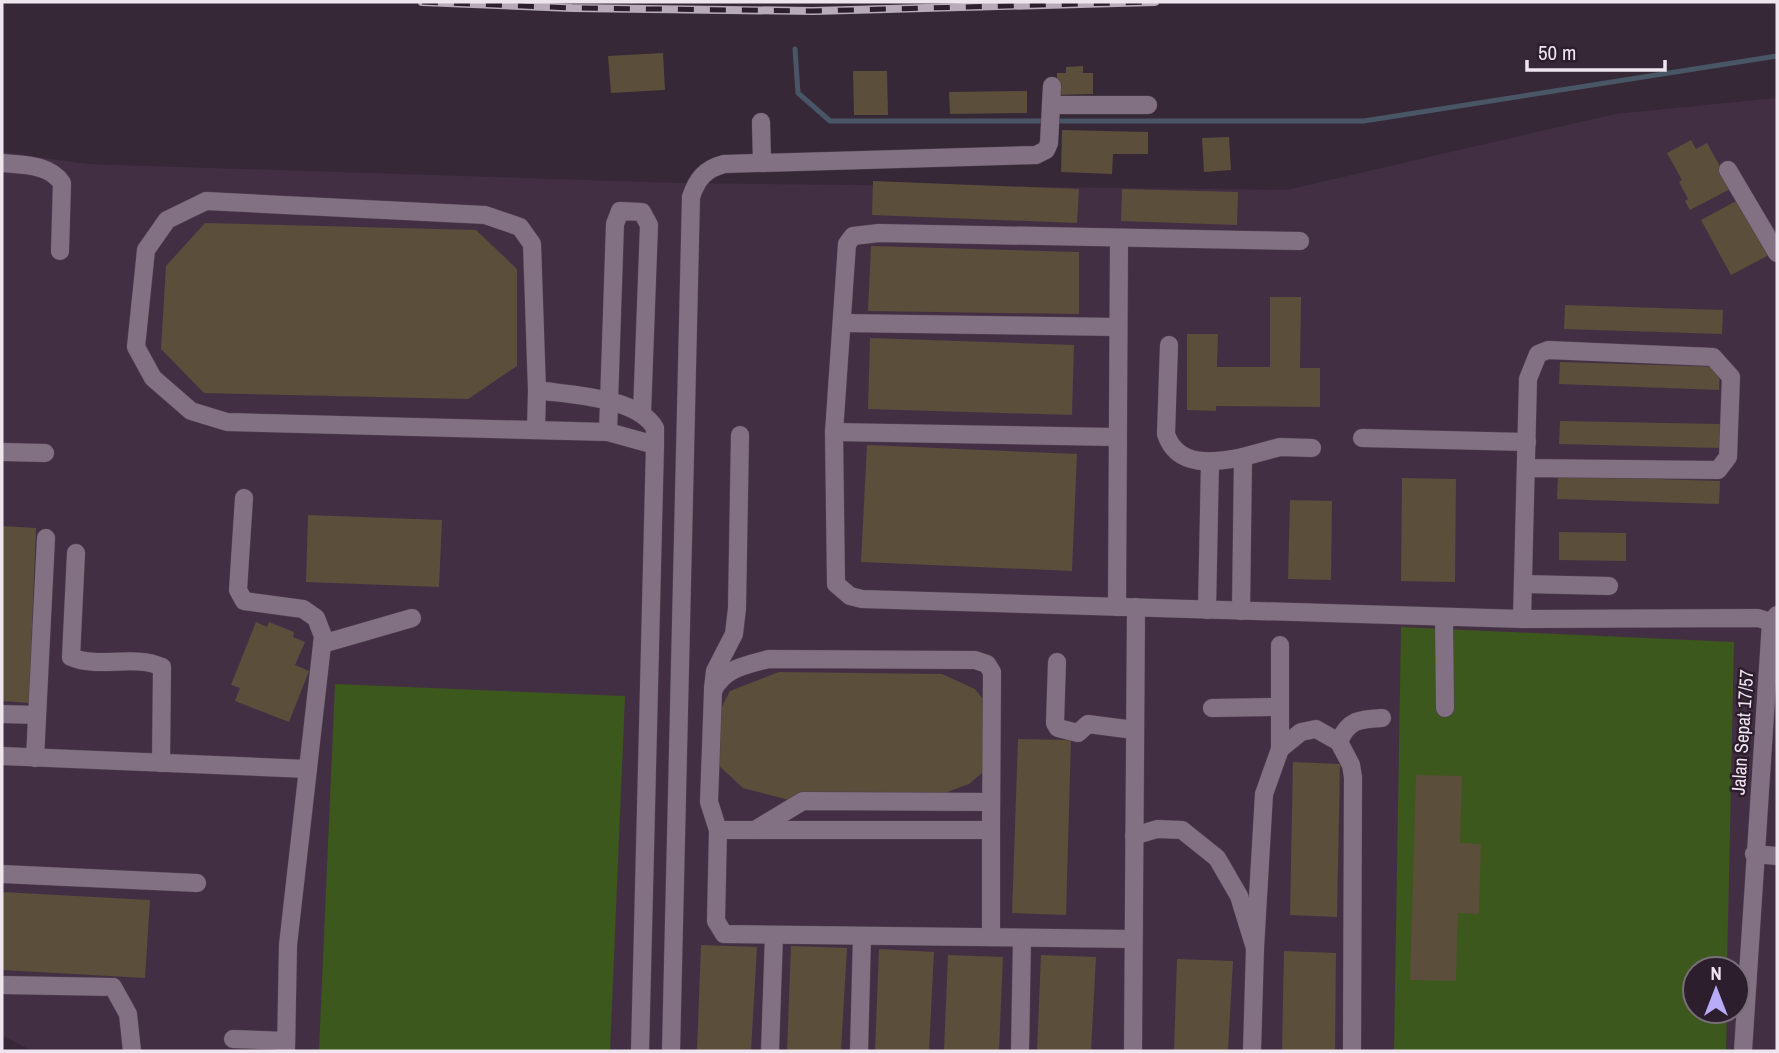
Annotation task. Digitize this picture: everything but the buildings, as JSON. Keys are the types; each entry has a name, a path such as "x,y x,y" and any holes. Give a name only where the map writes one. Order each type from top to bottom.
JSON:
{"street":[{"path":"671,1051 691,197 695,184 713,167 762,163 1022,157 1046,150 1051,132 1052,86"},
{"path":"1051,107 1149,105"},
{"path":"761,122 762,163"},
{"path":"2,163 44,169 57,176 62,183 60,251"},
{"path":"1728,170 1777,253"},
{"path":"536,430 532,244 520,227 485,215 206,201 167,220 146,250 136,347 153,378 191,411 227,422 608,432 655,445"},
{"path":"608,432 615,224 620,211 631,210 642,212 649,225 642,412"},
{"path":"1300,242 880,233 853,236 847,244 834,432 836,584 850,596 862,599 1522,619 1774,619"},
{"path":"1116,607 1115,437 1119,239"},
{"path":"842,323 1118,327"},
{"path":"1169,345 1166,434 1170,446 1179,456 1210,462 1280,447 1312,448"},
{"path":"1522,619 1526,468 1531,364 1538,354 1548,350 1713,357 1731,377 1728,457 1718,470 1526,468"},
{"path":"537,390 609,401 642,412 655,428 640,1051"},
{"path":"834,432 1115,437"},
{"path":"740,435 737,608 734,634 715,671 713,691 709,802 718,830 719,929 724,934 1133,939"},
{"path":"1362,438 1527,442"},
{"path":"2,452 45,453"},
{"path":"1241,611 1243,457"},
{"path":"1207,610 1210,462"},
{"path":"233,1039 286,1046 288,946 323,636 316,618 303,609 244,601 238,590 244,498"},
{"path":"35,758 46,538"},
{"path":"76,554 71,657 83,661 143,662 162,667 161,763"},
{"path":"1523,584 1609,586"},
{"path":"1133,1051 1136,607"},
{"path":"1444,617 1445,708"},
{"path":"322,644 412,618"},
{"name":"Jalan Sepat 17/57","path":"1743,1051 1754,854 1774,619"},
{"path":"1252,1051 1264,794 1280,749 1280,645"},
{"path":"713,691 722,676 741,666 769,659 975,660 986,664 992,672 990,937"},
{"path":"1057,662 1055,723 1058,728 1078,733 1088,724 1105,723 1134,730"},
{"path":"1212,708 1279,707"},
{"path":"2,714 37,715"},
{"path":"1339,742 1344,729 1352,722 1382,718"},
{"path":"1280,749 1301,732 1316,729 1339,742 1353,777 1352,1051"},
{"path":"2,756 307,769"},
{"path":"755,830 803,801 991,802"},
{"path":"1134,836 1157,829 1182,830 1217,858 1239,896 1255,948"},
{"path":"718,830 991,830"},
{"path":"1754,854 1777,856"},
{"path":"2,874 197,883"},
{"path":"770,1051 774,935"},
{"path":"859,1051 862,937"},
{"path":"1020,1051 1022,938"},
{"path":"2,985 113,987 128,1014 132,1051"}],"shaded area":[{"path":"1777,98 1777,1051 32,1051 2,1035 2,152 87,164 680,183 1287,190 1615,114"}],"green space":[{"path":"1401,627 1734,642 1727,955 1681,955 1681,1025 1727,1025 1726,1051 1394,1051"},
{"path":"335,684 625,696 610,1051 319,1051"}],"waterway":[{"path":"795,49 798,93 830,121 1364,121 1777,56"}],"railway":[{"path":"422,2 572,8 813,11 1155,2"}]}
